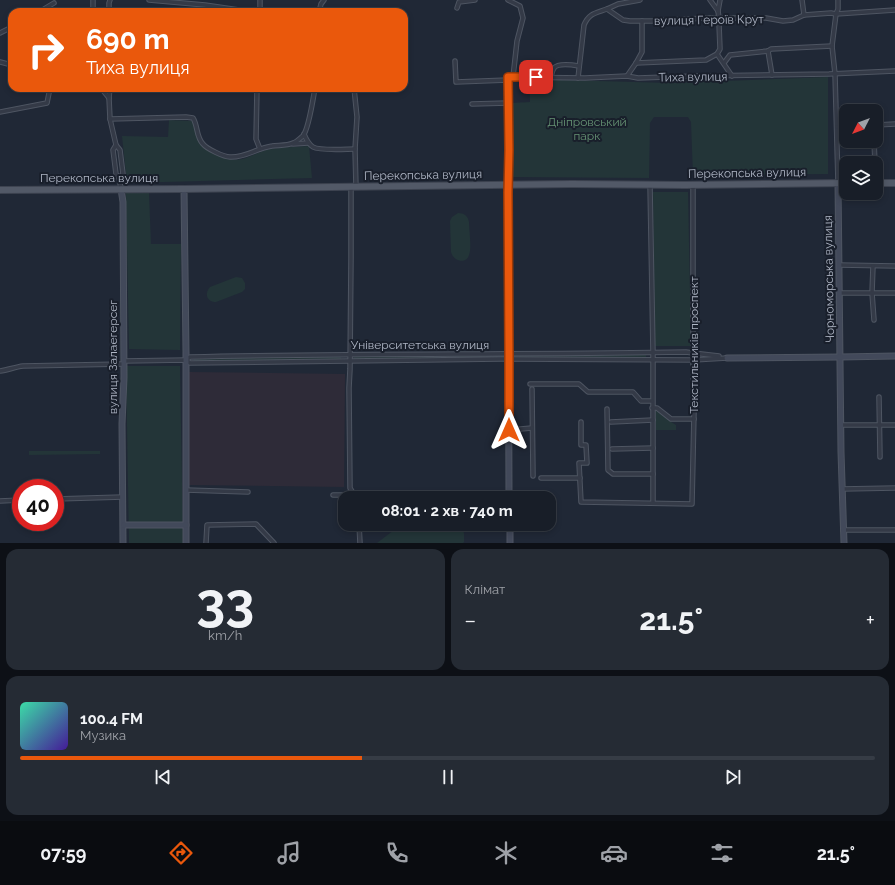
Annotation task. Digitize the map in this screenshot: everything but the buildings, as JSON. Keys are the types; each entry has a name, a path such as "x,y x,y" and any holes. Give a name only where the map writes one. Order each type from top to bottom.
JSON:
{"main road":[{"name":"Перекопська вулиця","path":"0,190 838,183"},
{"path":"883,183 895,183"}],"street":[{"path":"149,0 221,8"},
{"path":"457,8 459,2 475,0"},
{"path":"508,0 520,6 523,18 510,78 508,102 510,491"},
{"path":"578,78 584,25 590,15 618,4 640,0"},
{"path":"710,0 718,11"},
{"path":"720,0 718,11 720,49 717,54 732,76"},
{"path":"802,0 804,16"},
{"name":"Чорноморська вулиця","path":"838,0 832,46 835,74 837,127 844,543"},
{"path":"46,8 54,3"},
{"name":"вулиця Героїв Крут","path":"607,9 623,20 652,21 719,18 766,18 783,21 793,20 804,16 831,13 836,14 895,10"},
{"path":"627,76 642,52 642,20"},
{"name":"Тиха вулиця","path":"724,63 730,55 768,51 771,49 832,46"},
{"path":"768,51 772,75"},
{"name":"Тиха вулиця","path":"636,63 706,60 717,54"},
{"name":"Тиха вулиця","path":"455,61 456,82 510,78 627,76 638,78 835,74 895,71"},
{"path":"551,78 554,67 558,65 579,66"},
{"path":"0,112 47,103 49,92"},
{"path":"104,92 109,98"},
{"path":"110,92 110,118 116,145 120,150 121,156 123,174 120,178 121,189"},
{"path":"257,92 256,140 260,149"},
{"path":"292,144 299,140 304,134 310,116 314,92"},
{"path":"352,491 350,488 349,388 353,187 357,117 354,92"},
{"path":"472,104 508,102"},
{"path":"110,118 191,118 194,120 202,143 229,158 247,155 270,146 308,143"},
{"path":"883,125 895,124"},
{"path":"304,134 308,143 319,149 355,149"},
{"path":"116,145 113,150 116,174 120,178"},
{"path":"581,422 581,445 586,445 587,463 579,463 581,502 653,503 653,353 650,185"},
{"name":"Текстильників проспект","path":"653,503 692,504 694,420 693,185"},
{"name":"вулиця Залаегерсег","path":"121,189 123,202 124,362 122,424 123,543"},
{"path":"184,189 186,543"},
{"path":"839,265 895,266"},
{"path":"873,266 872,293 874,320"},
{"path":"840,293 895,293"},
{"name":"Університетська вулиця","path":"186,360 190,363 350,362 509,356 694,352 727,358"},
{"name":"Університетська вулиця","path":"0,370 8,370 23,366 186,360 190,357 294,355 509,356 653,360 895,356"},
{"path":"530,384 579,384 588,392 633,392 641,401 652,401"},
{"path":"532,389 533,476"},
{"path":"879,397 880,457"},
{"path":"652,408 657,408 671,419 694,420"},
{"path":"607,409 608,470 613,474 653,474"},
{"path":"611,422 653,420"},
{"path":"841,425 895,425"},
{"path":"509,430 532,428"},
{"path":"612,449 653,448"},
{"path":"541,478 580,478"},
{"path":"842,489 895,488"},
{"path":"186,490 248,492"},
{"path":"333,495 338,495"},
{"path":"64,499 123,497"},
{"path":"0,501 12,500"},
{"path":"206,543 207,525 256,524 274,543"},
{"path":"124,525 186,525"},
{"path":"843,530 895,530"},
{"path":"359,531 360,543"},
{"path":"510,531 510,543"}],"shaded area":[{"path":"189,372 345,374 344,487 188,485"}],"green space":[{"name":"Дніпровський парк","path":"828,77 828,174 693,175 691,122 688,117 654,117 650,123 649,178 513,177 511,103 530,102 529,79 669,83"},
{"path":"169,120 193,121 200,144 227,159 240,159 271,149 309,146 312,178 127,183 122,136 168,137"},
{"path":"653,192 688,192 691,346 655,346"},
{"path":"126,193 149,193 151,244 181,244 180,350 129,349"},
{"path":"458,213 465,215 469,222 470,252 467,258 463,261 454,258 451,252 450,221 452,217"},
{"path":"236,277 242,278 245,283 245,289 242,292 216,302 210,301 207,297 207,292 210,287"},
{"path":"519,355 646,355 646,357 519,358"},
{"path":"498,356 498,358 354,359 354,357"},
{"path":"341,357 341,360 194,361 194,358"},
{"path":"126,366 180,366 183,543 129,543"},
{"path":"655,410 658,410 676,425 676,430 656,430"},
{"path":"29,451 100,451 100,454 29,455"},
{"path":"393,531 463,531 464,534 463,543 377,543"}],"route":[{"path":"509,430 508,77 536,77"}]}
